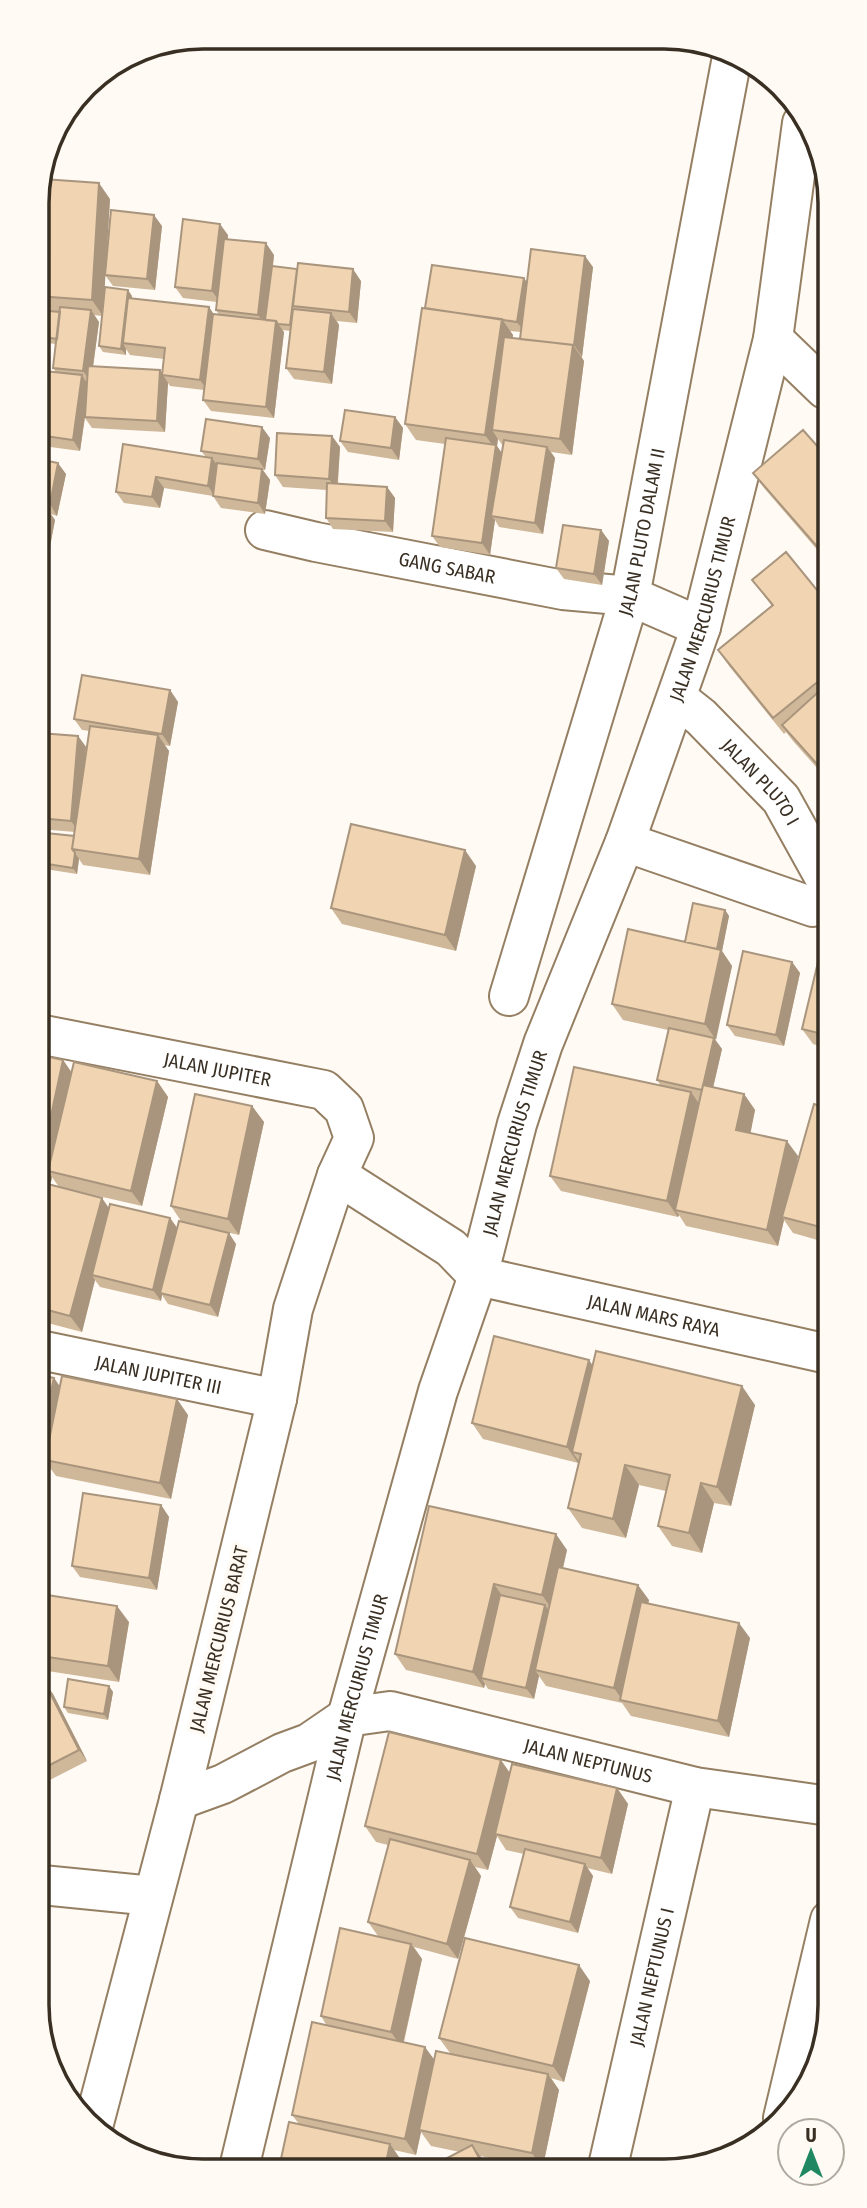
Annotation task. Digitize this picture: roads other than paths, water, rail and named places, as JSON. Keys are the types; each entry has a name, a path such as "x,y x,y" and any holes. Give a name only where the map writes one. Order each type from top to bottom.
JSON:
{"street":[{"name":"JALAN PLUTO DALAM II","path":"509,996 630,596 731,64"},
{"name":"JALAN MERCURIUS TIMUR","path":"241,2159 347,1717 438,1391 478,1276 517,1124 543,1044 625,842 701,627 774,339 801,133"},
{"path":"774,339 818,382"},
{"name":"GANG SABAR","path":"265,530 562,590 630,596 701,627"},
{"name":"JALAN PLUTO I","path":"677,698 701,717 781,799 818,866"},
{"path":"625,842 813,907 818,906"},
{"name":"JALAN JUPITER","path":"49,1036 324,1090 344,1110 354,1138 342,1164"},
{"path":"342,1164 451,1248 478,1276"},
{"name":"JALAN MERCURIUS BARAT","path":"96,2116 179,1800 277,1399 293,1310 342,1164"},
{"name":"JALAN MARS RAYA","path":"478,1276 818,1352"},
{"name":"JALAN JUPITER III","path":"49,1352 277,1399"},
{"name":"JALAN NEPTUNUS","path":"347,1717 390,1711 695,1787 818,1804"},
{"path":"179,1800 223,1784 309,1743 347,1717"},
{"name":"JALAN NEPTUNUS I","path":"610,2159 695,1787"},
{"path":"49,1886 153,1896"},
{"path":"788,2096 818,1971"}]}
